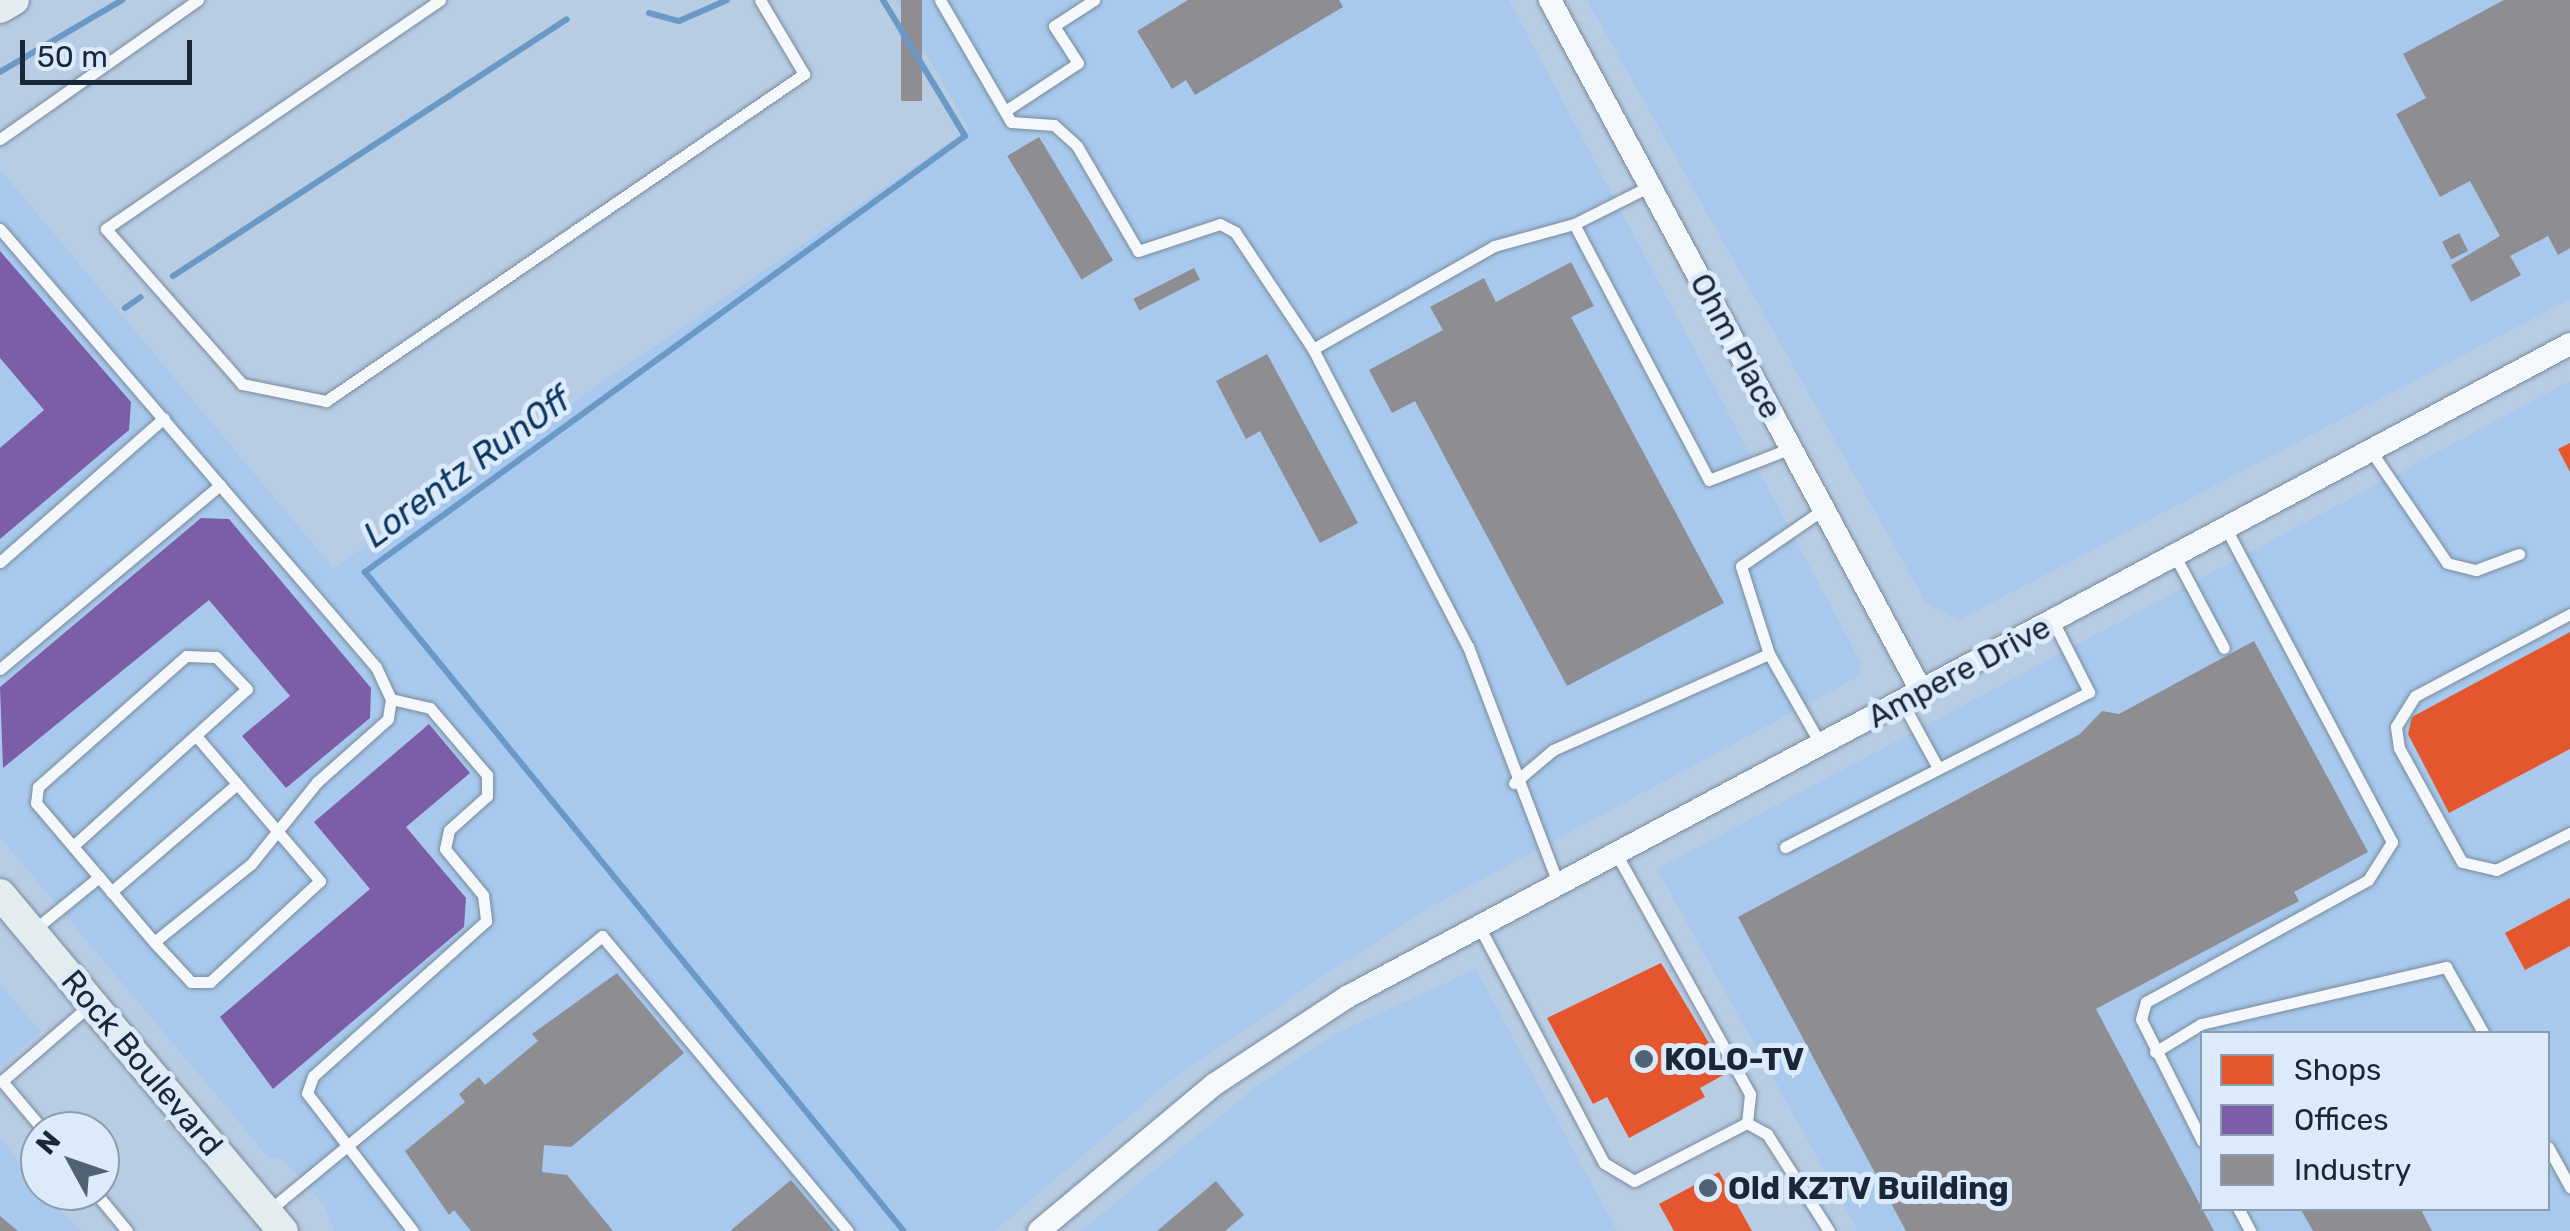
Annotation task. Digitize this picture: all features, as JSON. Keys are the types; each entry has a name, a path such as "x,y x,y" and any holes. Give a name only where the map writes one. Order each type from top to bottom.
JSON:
{"main road":[{"path":"0,8 14,0"},
{"name":"Rock Boulevard","path":"0,894 275,1221"}],"street":[{"name":"Ohm Place","path":"1550,0 1824,509 1912,697"},
{"name":"Ampere Drive","path":"1040,1231 1214,1084 1347,998 2570,344"}],"lane":[{"path":"0,139 198,0"},
{"path":"440,0 106,229 242,384 326,401 804,74 760,0"},
{"path":"940,0 1011,122 1054,125 1078,146 1138,252 1220,224 1234,232 1313,348 1468,647 1514,782 1558,886"},
{"path":"1004,111 1078,63 1054,26 1094,0"},
{"path":"1313,348 1494,246 1574,224 1650,186"},
{"path":"1574,224 1709,480 1791,448"},
{"path":"0,229 376,667 391,700 388,720 318,782 280,834 154,942"},
{"path":"0,562 164,418"},
{"path":"2371,451 2447,564 2476,570 2518,554"},
{"path":"0,668 220,485"},
{"path":"1822,745 1770,654 1741,566 1824,509"},
{"path":"2200,1137 2141,1019 2146,1002 2368,880 2392,842 2226,528"},
{"path":"2174,556 2224,648"},
{"path":"2570,614 2415,696 2396,726 2399,748 2462,862 2496,870 2570,833"},
{"path":"1784,847 2089,692 2053,621"},
{"path":"1514,782 1553,750 1770,654"},
{"path":"73,846 198,738 247,689 216,657 186,656 38,787 36,803 190,982 210,982 312,897 320,880 198,738"},
{"path":"1912,697 1938,768"},
{"path":"391,700 430,708 487,775 487,796 449,830 445,848 483,895 486,921 313,1076 308,1103 413,1231"},
{"path":"111,892 237,784"},
{"path":"1617,855 1750,1094 1747,1123"},
{"path":"32,932 99,877"},
{"path":"1480,926 1616,1175 1634,1182 1747,1123"},
{"path":"275,1221 343,1148 602,936 848,1231"},
{"path":"2155,1052 2201,1024 2446,966 2482,1031"},
{"path":"27,1111 2,1082 92,1003"},
{"path":"1747,1123 1767,1134 1829,1231"},
{"path":"2550,1151 2570,1187"},
{"path":"110,1211 127,1231"}],"shaded area":[{"path":"896,0 1509,0 1861,663 1860,676 1436,904 1323,976 1169,1082 995,1231 334,1231 324,1205 283,1159 268,1157 0,837 0,169 333,568 969,129"},
{"path":"1587,0 2570,0 2570,299 1959,620 1927,604"},
{"path":"2570,381 2570,1231 1858,1231 1657,869"},
{"path":"1476,969 1617,1231 1081,1231 1260,1083 1343,1030"},
{"path":"0,984 41,1032 0,1067"},
{"path":"0,1137 20,1164 20,1211 60,1211 81,1231 0,1231"}],"building: Shops":[{"path":"2570,443 2570,472 2558,449"},
{"path":"2570,632 2570,749 2449,813 2408,734 2412,717"},
{"path":"2570,898 2570,946 2525,970 2505,933"},
{"name":"KOLO-TV","path":"1661,963 1727,1073 1700,1088 1705,1097 1629,1138 1607,1097 1593,1104 1547,1018"},
{"name":"Old KZTV Building","path":"1719,1172 1752,1231 1674,1231 1659,1204"}],"building: Offices":[{"path":"0,251 131,402 129,430 0,539 0,448 44,410 0,358"},
{"path":"201,518 229,519 371,688 370,718 286,788 242,736 290,696 209,600 3,768 0,687"},
{"path":"429,724 470,773 406,827 466,898 464,927 273,1089 220,1017 370,889 314,822"}],"building: Industry":[{"path":"901,0 922,0 922,101 901,101"},
{"path":"1188,0 1339,0 1343,7 1195,95 1186,80 1172,89 1137,31"},
{"path":"2504,0 2570,0 2570,248 2558,255 2548,236 2510,256 2521,275 2471,302 2451,265 2500,236 2470,181 2440,197 2396,114 2426,98 2403,54"},
{"path":"1039,137 1113,260 1081,279 1007,156"},
{"path":"2459,233 2468,251 2451,259 2442,242"},
{"path":"1571,262 1594,306 1571,317 1724,603 1567,686 1415,401 1392,413 1369,370 1443,330 1430,307 1484,278 1496,302"},
{"path":"1194,268 1200,280 1139,310 1133,299"},
{"path":"1267,354 1358,523 1320,543 1260,431 1246,439 1216,381"},
{"path":"2254,641 2368,852 2294,892 2299,901 2096,1009 2214,1231 1906,1231 1738,917 2080,734 2102,711 2119,714"},
{"path":"617,973 684,1053 571,1147 544,1145 542,1172 567,1175 613,1231 471,1231 454,1210 449,1215 405,1151 465,1102 459,1094 479,1077 485,1085 538,1041 532,1034"},
{"path":"791,1180 834,1231 730,1231"},
{"path":"1216,1181 1244,1215 1225,1231 1157,1231"},
{"path":"2302,1211 2422,1211 2432,1231 2313,1231"},
{"path":"0,1216 18,1231 0,1231"}],"waterway":[{"path":"0,72 122,0"},
{"name":"Lorentz RunOff","path":"649,13 679,21 727,0"},
{"name":"Lorentz RunOff","path":"883,0 965,136 365,572 903,1230"},
{"name":"Lorentz RunOff","path":"173,276 567,19"},
{"name":"Lorentz RunOff","path":"125,308 141,297"}],"place":[{"name":"KOLO-TV","path":"1644,1059"},
{"name":"Old KZTV Building","path":"1708,1188"}]}
